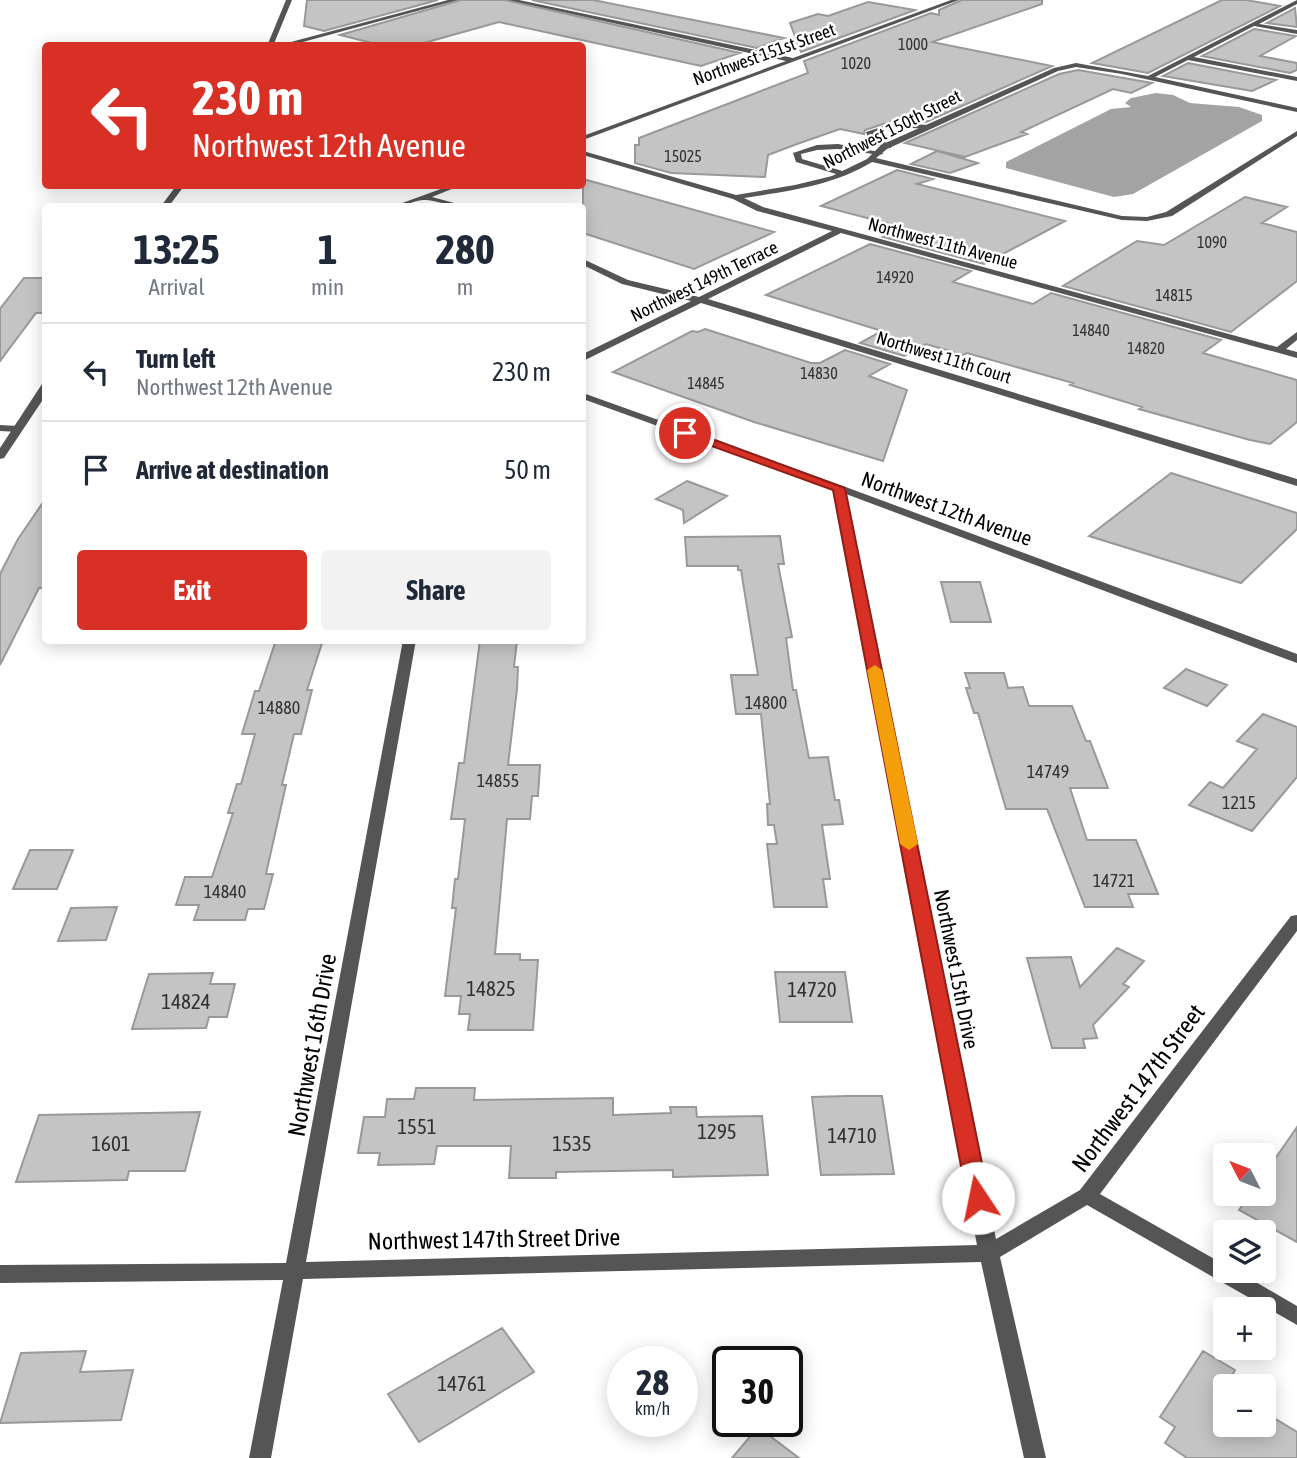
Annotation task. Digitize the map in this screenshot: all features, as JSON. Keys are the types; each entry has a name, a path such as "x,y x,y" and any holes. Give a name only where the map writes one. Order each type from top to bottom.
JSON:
{"street":[{"path":"272,42 289,0"},
{"path":"294,42 455,0"},
{"path":"511,0 794,60"},
{"name":"Northwest 151st Street","path":"586,137 956,0"},
{"path":"1148,78 1297,2"},
{"path":"1255,25 1297,32"},
{"path":"1188,58 1297,79"},
{"name":"Northwest 150th Street","path":"736,197 819,183 843,174 873,160 888,145 1056,69 1094,66 1148,78"},
{"path":"1148,78 1297,110"},
{"path":"888,145 873,141 869,134 893,125 929,127"},
{"path":"873,160 1122,218 1147,219 1169,214 1297,133"},
{"path":"843,174 799,160 797,153 811,148 836,146 880,153"},
{"name":"Northwest 11th Avenue","path":"586,154 736,197 760,209 1297,355"},
{"path":"407,203 447,189"},
{"path":"424,197 445,203"},
{"name":"Northwest 149th Terrace","path":"586,357 839,231"},
{"name":"Northwest 11th Court","path":"586,264 603,275 666,294 701,300 1297,483"},
{"path":"1279,350 1297,334"},
{"path":"0,456 42,392"},
{"name":"Northwest 12th Avenue","path":"586,397 839,488 1297,659"},
{"path":"0,428 18,429"},
{"name":"Northwest 15th Drive","path":"839,488 989,1253 1035,1458"},
{"name":"Northwest 16th Drive","path":"260,1458 410,644"},
{"name":"Northwest 147th Street","path":"989,1253 1087,1196 1297,920"},
{"path":"1087,1196 1297,1317"},
{"name":"Northwest 147th Street Drive","path":"0,1274 296,1271 989,1253"}],"shaded area":[{"path":"1156,93 1173,95 1190,103 1239,107 1262,115 1262,121 1133,194 1114,197 1006,168 1006,162 1111,109 1131,107 1125,103 1131,98"}],"building":[{"path":"307,0 438,0 324,31 304,26"},
{"path":"461,0 505,0 740,53 701,66 499,22 427,42 368,42 340,35"},
{"path":"532,0 593,0 784,38 757,48"},
{"path":"962,0 1042,0 1042,4 932,42 1052,66 926,122 892,121 865,130 864,134 840,129 768,155 765,177 671,173 635,163 635,145 639,145 639,138 808,73 804,61 931,13 939,15 939,10"},
{"path":"1222,0 1246,0 1280,6 1148,73 1092,63"},
{"path":"868,2 915,10 801,52 790,23 818,14 828,16"},
{"path":"1295,8 1297,27 1267,23"},
{"path":"1254,29 1296,36 1260,56 1297,63 1297,70 1290,73 1202,56"},
{"path":"1188,63 1276,80 1252,91 1163,76"},
{"path":"1078,70 1152,83 1131,93 1113,89 1021,132 1027,134 965,157 905,143 1059,74"},
{"path":"937,151 978,163 950,173 911,164"},
{"path":"897,170 933,179 917,184 1065,221 984,264 883,237 902,227 821,206"},
{"path":"586,180 774,232 694,269 586,234 586,203 583,203"},
{"path":"1245,197 1287,207 1262,223 1297,232 1297,281 1231,332 1063,286 1137,241 1164,245"},
{"path":"870,244 971,271 953,282 1033,304 1051,293 1221,340 1203,353 1297,380 1297,422 1270,444 1250,440 1139,409 1142,407 1070,385 1073,383 967,353 963,355 926,344 904,356 860,343 882,331 766,295"},
{"path":"24,278 42,278 42,313 36,313 0,361 0,309"},
{"path":"705,329 811,363 820,363 845,350 890,364 869,376 907,390 883,461 754,422 613,372 692,331"},
{"path":"1171,473 1297,513 1297,529 1241,583 1089,536"},
{"path":"687,481 727,496 684,523 683,510 656,499"},
{"path":"42,504 42,588 39,588 0,665 0,574 18,539"},
{"path":"780,536 784,564 778,564 792,637 786,638 793,690 796,690 809,758 828,757 835,800 839,800 843,824 822,825 830,879 823,879 827,907 774,907 767,844 777,844 774,825 768,825 767,804 770,804 761,714 736,714 731,675 758,675 741,570 738,570 738,566 687,566 685,537"},
{"path":"941,582 980,582 991,622 951,622"},
{"path":"275,644 322,644 307,690 312,690 301,734 294,734 282,785 286,785 266,874 273,874 264,909 248,909 245,920 194,920 199,905 176,905 185,877 212,877 233,813 228,813 237,784 241,784 255,734 242,734 255,691 259,691"},
{"path":"479,644 517,644 514,667 518,667 517,689 508,765 540,765 538,796 532,796 530,819 507,819 495,954 520,954 520,960 538,960 533,1030 468,1030 470,1014 459,1014 461,996 445,996 456,908 452,908 455,879 458,879 465,819 451,819 459,763 464,763"},
{"path":"1186,669 1227,685 1207,706 1164,688"},
{"path":"965,673 1004,673 1008,688 1023,687 1029,706 1072,706 1086,741 1090,741 1108,788 1070,788 1087,840 1136,840 1158,894 1128,894 1133,907 1085,907 1047,809 1006,809 978,713 974,713 966,688 970,688"},
{"path":"1263,714 1297,727 1297,777 1252,831 1189,805 1210,782 1223,788 1257,749 1237,741"},
{"path":"30,850 73,850 57,889 13,889"},
{"path":"117,907 106,940 58,941 71,908"},
{"path":"1117,948 1144,961 1123,984 1129,987 1093,1025 1097,1038 1083,1039 1085,1048 1052,1048 1027,958 1071,957 1080,987"},
{"path":"775,972 845,972 852,1022 780,1022"},
{"path":"213,973 210,984 235,984 227,1017 209,1017 206,1028 132,1029 149,974"},
{"path":"416,1088 475,1088 474,1100 613,1098 613,1115 671,1113 670,1107 696,1107 697,1117 762,1116 768,1175 673,1177 673,1170 556,1172 556,1178 509,1178 511,1146 437,1146 434,1164 378,1165 380,1153 358,1153 364,1117 385,1117 387,1099 414,1099"},
{"path":"882,1096 894,1174 821,1175 812,1097"},
{"path":"200,1112 185,1171 129,1171 127,1180 16,1182 39,1115"},
{"path":"1297,1127 1297,1242 1276,1230 1276,1220 1257,1220 1239,1210 1242,1206 1276,1206 1276,1158"},
{"path":"502,1328 534,1372 419,1442 388,1394"},
{"path":"86,1351 80,1372 133,1370 121,1420 0,1423 21,1353"},
{"path":"1203,1351 1213,1357 1213,1360 1218,1360 1235,1370 1233,1374 1213,1374 1213,1437 1276,1437 1276,1419 1297,1432 1297,1458 1187,1458 1165,1443 1175,1427 1160,1417"},
{"path":"750,1437 771,1437 799,1458 732,1458"}],"slow traffic":[{"path":"875,670 909,844"}],"route":[{"path":"685,433 839,488 978,1198"}]}
